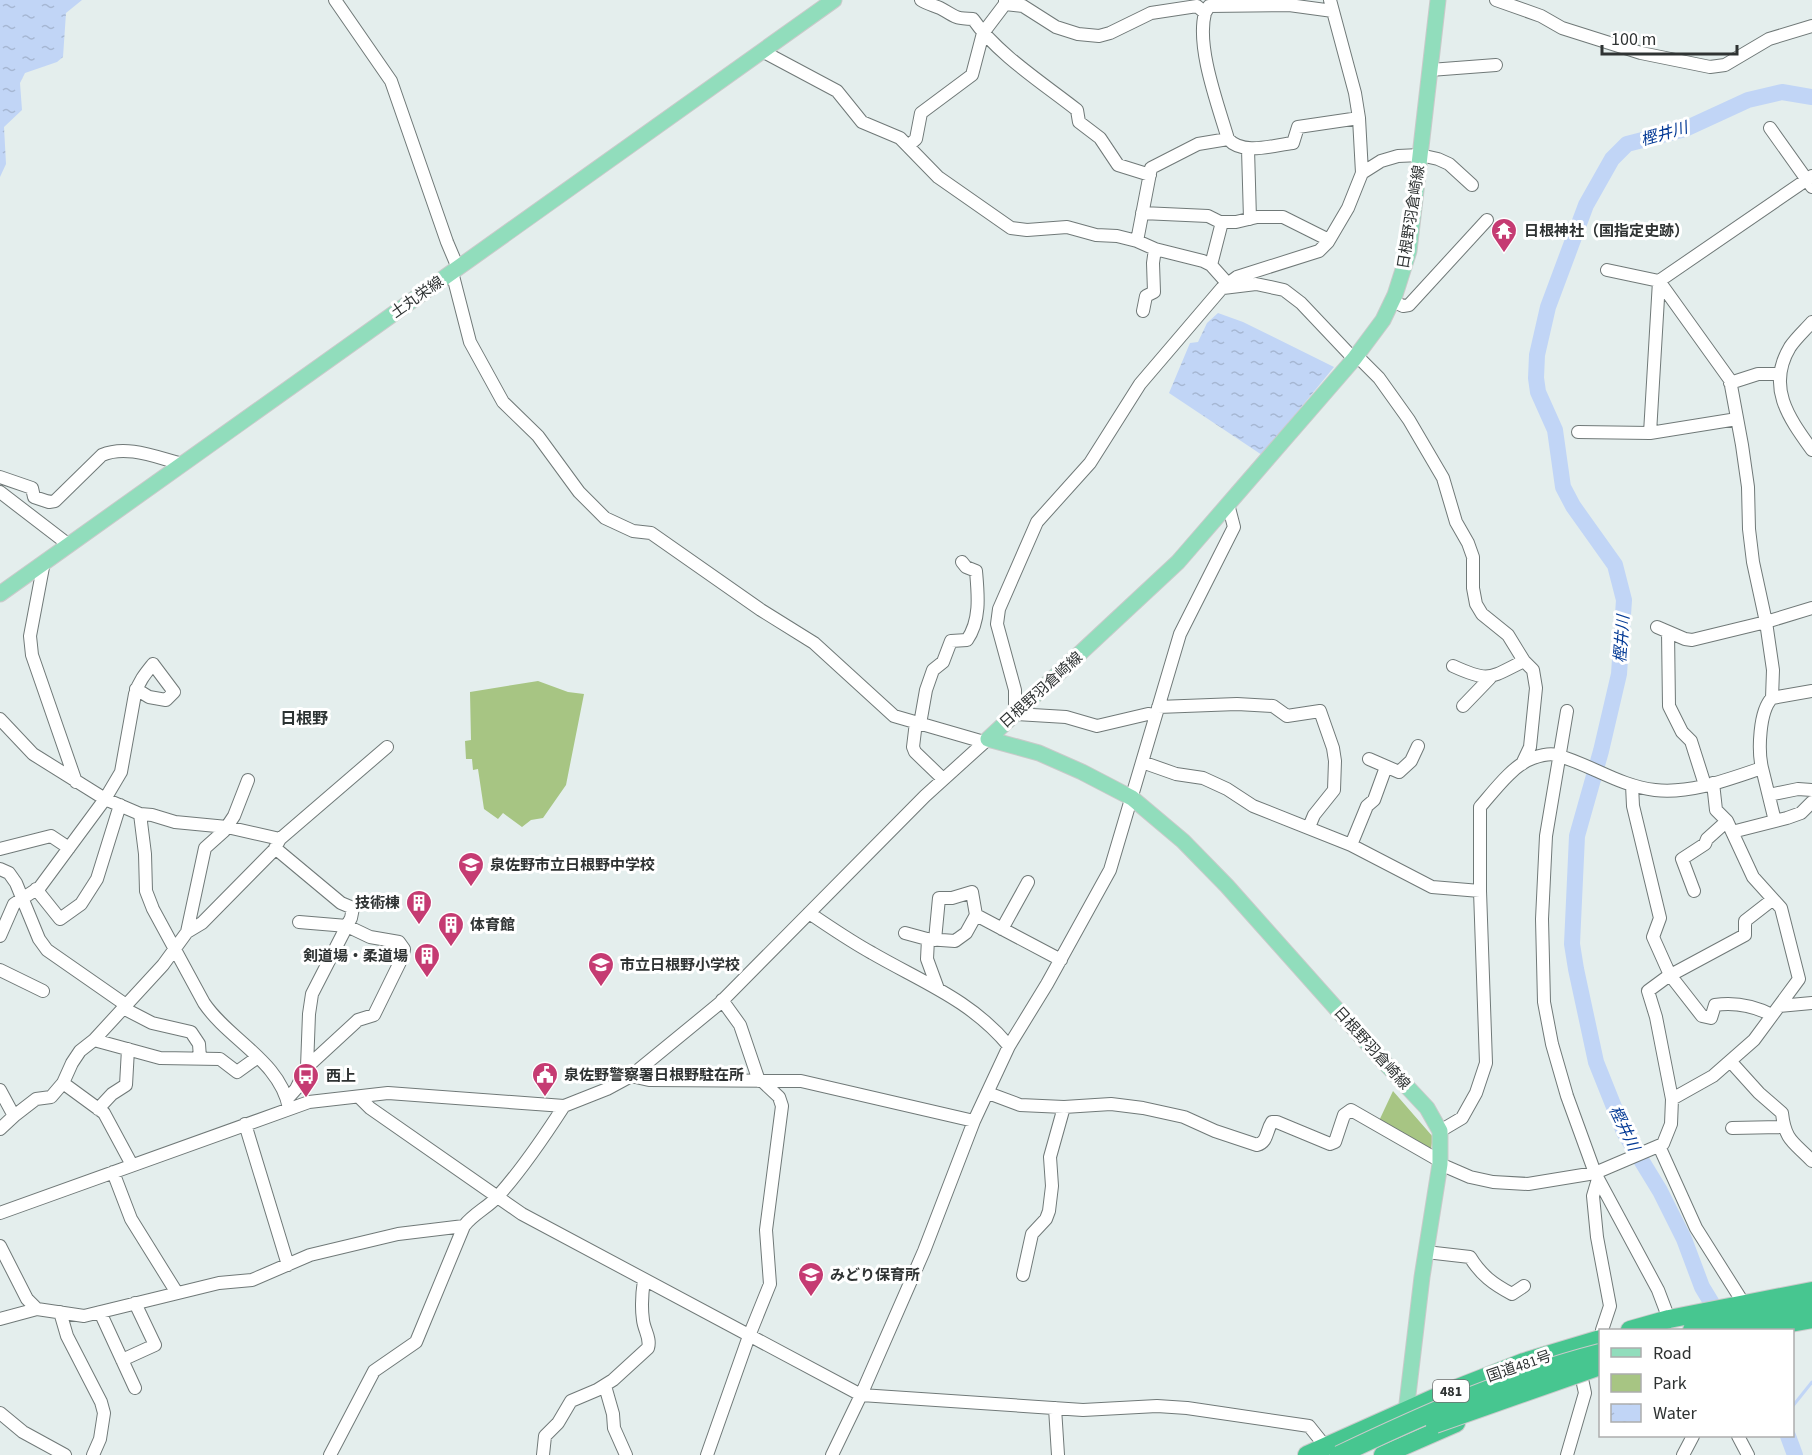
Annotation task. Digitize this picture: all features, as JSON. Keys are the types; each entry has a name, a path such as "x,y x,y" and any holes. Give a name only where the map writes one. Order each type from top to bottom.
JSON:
{"highway":[{"path":"1634,1329 1669,1319 1812,1292"},
{"path":"1697,1329 1812,1306"},
{"path":"1756,1329 1812,1319"},
{"path":"1794,1333 1812,1329"},
{"path":"1332,1450 1573,1360 1599,1341"},
{"name":"国道481号","path":"1306,1455 1332,1450 1406,1411 1524,1362 1599,1341"},
{"path":"1367,1455 1407,1434 1599,1366"},
{"name":"481","path":"1399,1452 1473,1415 1599,1374"}],"main road":[{"name":"土丸栄線","path":"0,594 834,0"},
{"name":"日根野羽倉崎線","path":"986,740 1115,623 1178,562 1355,357 1383,320 1403,275 1409,251 1438,0"},
{"name":"日根野羽倉崎線","path":"986,740 1039,753 1082,772 1132,798 1183,841 1227,886 1427,1108 1440,1131"},
{"path":"1399,1452 1440,1163 1440,1131"}],"street":[{"path":"334,0 391,81 447,242 470,342 503,402 538,436 579,492 605,518 633,531 651,533 761,610 814,643 894,716 986,740"},
{"path":"921,0 955,18 973,19 983,33 1077,110 1079,122 1100,138 1118,165 1150,175"},
{"path":"1496,0 1541,16 1562,28 1641,53 1710,67 1725,65 1769,39 1812,26"},
{"path":"908,146 916,139 921,113 972,75 983,33 1005,2 1023,6 1056,27 1078,34 1099,36 1151,13 1197,6 1205,13"},
{"path":"1309,827 1314,815 1334,790 1333,748 1320,711 1287,716 1273,706 1237,704 1156,711 1097,726 1066,717 1015,714 1015,690 997,624 999,609 1037,522 1090,463 1140,384 1225,286 1237,277 1319,251 1329,240 1348,208 1362,172 1359,118 1355,93 1333,3 1209,6 1202,25 1210,81 1228,139 1234,146 1248,149 1293,143 1298,127 1359,118"},
{"path":"762,51 837,91 862,122 900,138 938,177 1011,228 1027,230 1067,227 1096,235 1117,236 1137,241 1155,249 1211,265 1225,286"},
{"path":"1430,70 1496,65"},
{"path":"1659,281 1810,181 1770,128"},
{"path":"1137,241 1151,168 1198,144 1228,139"},
{"path":"1248,149 1250,219"},
{"path":"1362,172 1389,158 1420,155 1449,164 1472,185"},
{"path":"1142,213 1208,216 1222,222 1283,216 1329,240"},
{"path":"1392,301 1403,306 1409,305 1487,220"},
{"path":"1211,265 1222,222"},
{"path":"1143,311 1146,296 1154,291 1155,249"},
{"path":"1607,270 1659,281 1730,383 1748,487 1753,562 1766,622 1773,670 1772,698"},
{"path":"1650,433 1659,281"},
{"path":"1225,286 1256,284 1284,290 1301,303 1385,387 1408,420 1443,478 1455,522 1473,557 1473,588 1476,604 1482,614 1508,635 1524,661 1533,670 1536,688 1530,747 1520,767"},
{"path":"1812,322 1791,346 1780,374 1784,406 1812,450"},
{"path":"1730,383 1758,374 1780,374"},
{"path":"1578,432 1650,433 1737,419"},
{"path":"0,477 32,488 34,497 49,502 55,501 102,455 109,452 139,452 183,464"},
{"path":"0,492 69,545"},
{"path":"832,1455 924,1251 987,1093 1010,1046 1061,960 1110,870 1180,634 1234,527 1228,504"},
{"path":"44,562 30,636 32,655 76,782"},
{"path":"943,779 915,752 913,747 933,670 943,662 951,640 967,640 976,622 978,593 976,571 966,567 962,562"},
{"path":"1672,1099 1713,1076 1731,1062 1754,1040 1799,979 1781,908 1753,877 1730,827 1716,810 1709,784 1691,741 1682,732 1669,706 1663,629 1692,640 1812,608"},
{"path":"976,622 997,624"},
{"path":"1463,706 1490,678 1524,661"},
{"path":"1453,666 1477,677 1490,678"},
{"path":"0,936 14,904 36,889 105,799 121,772 136,689"},
{"path":"1775,821 1760,757 1766,704 1772,698 1812,691"},
{"path":"1567,711 1551,795 1546,836 1542,943 1544,1002 1552,1044 1567,1096 1596,1176 1658,1290 1669,1319"},
{"path":"0,719 33,754 105,799 140,814 175,822 227,827 278,843 340,903 353,908 312,994 307,1067"},
{"path":"0,1213 245,1124 288,1104 388,1093 564,1106 582,1101 630,1076 722,1000 943,779 986,740"},
{"path":"1369,759 1399,772 1411,761 1418,746"},
{"path":"0,1129 36,1099 51,1097 63,1083 80,1052 94,1040 163,965 187,932 202,923 278,843 387,747"},
{"path":"1440,1131 1462,1118 1476,1093 1486,1063 1480,891 1480,807 1505,777 1532,758 1553,754 1632,785 1655,790 1676,790 1709,784 1762,768"},
{"path":"1142,762 1176,774 1203,778 1227,789 1253,806 1351,845 1432,887 1480,891"},
{"path":"1351,845 1367,806 1374,800 1386,767"},
{"path":"187,932 205,848 227,827 234,816 248,780"},
{"path":"1632,785 1633,806 1660,918 1653,937 1670,975 1702,1016 1711,1018 1715,1005 1725,1003 1775,1011 1812,1003"},
{"path":"1769,795 1798,789 1812,790"},
{"path":"1694,891 1682,860 1705,844 1707,839 1730,827 1775,821 1802,813 1812,802"},
{"path":"36,889 60,919 81,904 97,879 120,805"},
{"path":"140,814 145,854 146,891 153,909 212,1015 265,1063 288,1104"},
{"path":"0,849 51,836 69,848"},
{"path":"0,869 9,873 16,882 39,939 47,950 152,1023 191,1032 199,1044 200,1058"},
{"path":"1002,929 1028,882"},
{"path":"905,933 932,940 955,941 966,933 976,915 972,892 952,898 939,898 932,940 927,959 938,988"},
{"path":"987,1093 1020,1105 1064,1107 1111,1104 1143,1108 1184,1117 1215,1131 1257,1145 1265,1140 1272,1122 1330,1144 1335,1142 1344,1115 1352,1110 1440,1163 1470,1177 1493,1182 1528,1184 1596,1176 1663,1144 1671,1124 1672,1099 1656,1017 1648,991 1670,975 1745,935 1745,921 1772,900"},
{"path":"809,913 871,953 938,988 979,1015 993,1026 1010,1046"},
{"path":"976,915 1061,960"},
{"path":"288,1104 307,1067 358,1020 375,1015 403,956 404,949 399,942 370,937 346,926 299,922"},
{"path":"0,970 43,991"},
{"path":"707,1455 770,1284 766,1230 782,1106 779,1097 761,1081 740,1025 722,1000"},
{"path":"94,1040 160,1058 220,1059 237,1072 258,1057"},
{"path":"98,1109 112,1094 126,1084 128,1049"},
{"path":"1731,1062 1759,1093 1782,1113 1784,1127 1795,1146 1812,1161"},
{"path":"630,1076 649,1080 801,1081 974,1121"},
{"path":"63,1083 104,1113 132,1165"},
{"path":"0,1090 14,1116"},
{"path":"359,1097 370,1108 522,1214 861,1395 1055,1408 1107,1410 1157,1406 1198,1409 1309,1426 1332,1450"},
{"path":"330,1455 374,1371 416,1342 464,1226 498,1197 536,1151 564,1106"},
{"path":"1023,1275 1032,1234 1046,1219 1049,1211 1052,1186 1050,1157 1064,1107"},
{"path":"245,1124 288,1264"},
{"path":"1732,1128 1784,1127"},
{"path":"1659,1146 1696,1228 1744,1304"},
{"path":"113,1172 131,1219 177,1293"},
{"path":"1596,1176 1593,1196 1597,1237 1610,1306 1604,1329"},
{"path":"0,1319 37,1309 84,1316 219,1283 252,1280 310,1255 398,1234 464,1226"},
{"path":"0,1246 27,1299 37,1309"},
{"path":"1426,1252 1470,1257 1478,1271 1491,1283 1512,1294 1524,1286"},
{"path":"543,1455 545,1436 558,1424 571,1401 605,1386 645,1354 649,1339 644,1330 643,1319 644,1280"},
{"path":"122,1360 154,1345 135,1303"},
{"path":"60,1312 67,1336 101,1402 104,1413 100,1439 93,1455"},
{"path":"99,1312 135,1388"},
{"path":"1568,1455 1585,1393 1582,1379"},
{"path":"605,1386 613,1414 614,1428 626,1455"},
{"path":"1055,1408 1058,1455"},
{"path":"0,1413 23,1432 64,1455"},
{"path":"1683,1455 1692,1437"},
{"path":"1739,1437 1748,1455"}],"green space":[{"path":"538,681 568,692 584,694 566,785 543,818 531,820 522,827 503,813 498,819 484,809 478,769 473,770 472,759 466,759 465,741 471,740 470,692"},
{"path":"1393,1091 1433,1137 1430,1155 1378,1123"}],"water":[{"path":"0,0 82,0 66,13 63,57 57,62 25,73 20,83 22,110 4,127 6,164 0,177"},
{"path":"1218,313 1243,322 1334,367 1262,455 1169,393 1190,343 1198,342 1207,323"}],"waterway":[{"name":"樫井川","path":"1722,1320 1702,1287 1684,1239 1660,1191 1624,1132 1596,1062 1576,969 1572,944 1577,836 1601,751 1619,674 1624,600 1615,565 1573,506 1563,487 1555,430 1538,392 1537,355 1548,307 1586,205 1612,159 1627,144 1685,129 1748,100 1782,92 1812,97"},
{"path":"1794,1404 1812,1382"},
{"name":"樫井川","path":"1788,1437 1795,1455"}],"place":[{"name":"日根神社（国指定史跡）","path":"1504,254"},
{"name":"泉佐野市立日根野中学校","path":"471,888"},
{"name":"技術棟","path":"419,926"},
{"name":"体育館","path":"451,948"},
{"name":"剣道場・柔道場","path":"427,979"},
{"name":"市立日根野小学校","path":"601,988"},
{"name":"泉佐野警察署日根野駐在所","path":"545,1098"},
{"name":"西上","path":"306,1099"},
{"name":"みどり保育所","path":"811,1298"}],"district":[{"name":"日根野","path":"304,718"}]}
